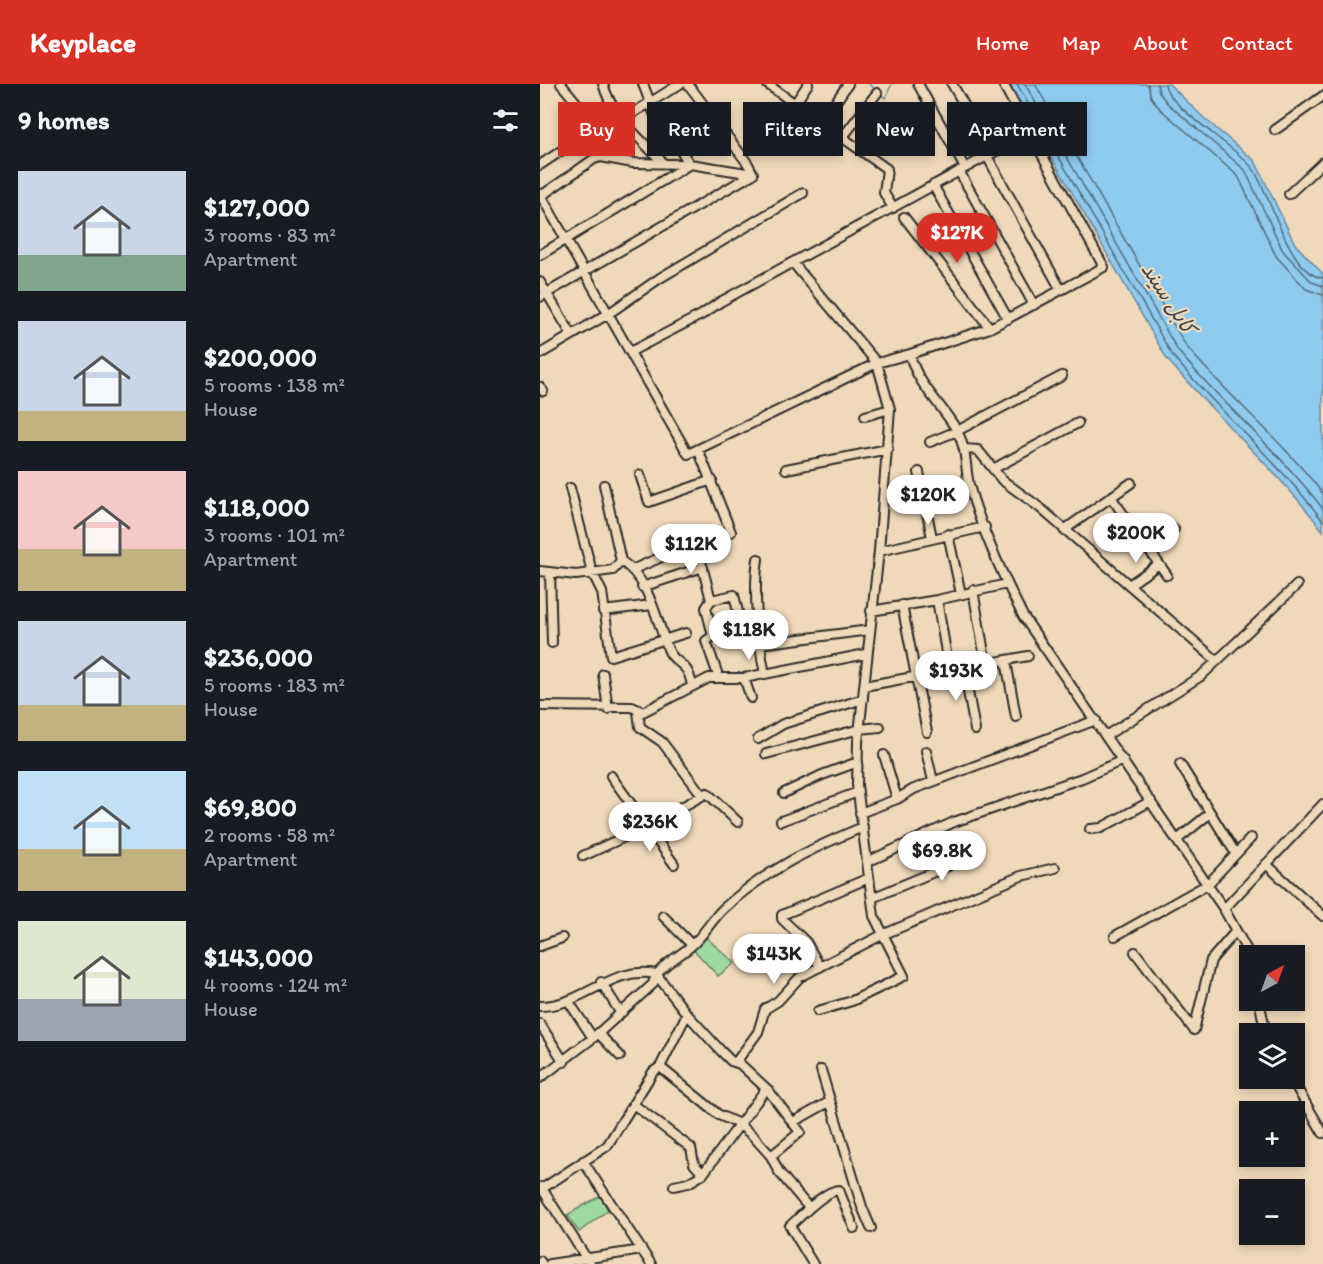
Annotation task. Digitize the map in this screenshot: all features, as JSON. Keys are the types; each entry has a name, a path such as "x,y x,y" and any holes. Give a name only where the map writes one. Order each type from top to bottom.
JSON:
{"street":[{"path":"540,165 597,127 561,84"},
{"path":"603,84 609,102"},
{"path":"643,84 649,102"},
{"path":"651,102 680,84"},
{"path":"688,84 748,164 753,174"},
{"path":"767,84 794,102"},
{"path":"797,102 808,84"},
{"path":"836,102 848,84"},
{"path":"918,84 1034,305"},
{"path":"952,84 962,102"},
{"path":"1003,84 1013,102"},
{"path":"843,137 877,93"},
{"path":"1275,130 1323,96"},
{"path":"635,133 664,164"},
{"path":"685,156 690,164"},
{"path":"870,156 887,169 884,193 893,208"},
{"path":"630,352 988,156"},
{"path":"991,156 1061,290"},
{"path":"753,174 690,164 664,164 601,157 594,159 541,195 582,271 688,454 877,363 990,328 1104,267 1042,156"},
{"path":"1289,194 1323,162"},
{"path":"540,255 566,242 690,164"},
{"path":"544,295 753,174"},
{"path":"933,185 1008,319"},
{"path":"540,354 608,314 660,278 803,193"},
{"path":"904,217 990,328"},
{"path":"793,263 877,363 890,409 888,449 879,524 879,551 866,654 858,792 874,915 904,976 852,1001 818,1011"},
{"path":"540,282 544,295 572,335"},
{"path":"909,354 912,368 957,431 965,449 969,484 1007,584 1023,616 1208,884 1244,945"},
{"path":"930,442 957,431 1062,376"},
{"path":"865,416 890,409"},
{"path":"993,469 1078,423"},
{"path":"634,569 696,543 731,532 698,449"},
{"path":"786,469 888,449"},
{"path":"965,449 978,450 1002,480 1217,661"},
{"path":"919,472 932,538"},
{"path":"640,475 649,502 712,480"},
{"path":"1064,530 1131,483"},
{"path":"604,485 621,561 634,569 652,605 668,652 690,671 692,686"},
{"path":"570,488 592,572 602,592 611,656 686,633"},
{"path":"1111,497 1167,575"},
{"path":"879,551 985,527"},
{"path":"1146,546 1174,529"},
{"path":"948,534 961,594"},
{"path":"696,543 711,600 706,608 713,636 706,641 719,678"},
{"path":"758,560 756,572 759,630 765,674"},
{"path":"540,571 576,575 614,570 621,561"},
{"path":"1129,585 1159,564"},
{"path":"642,588 703,567"},
{"path":"550,572 552,643"},
{"path":"872,611 937,600 1007,584"},
{"path":"1107,735 1201,676 1297,585"},
{"path":"973,590 986,664"},
{"path":"711,600 734,595 743,633 759,630"},
{"path":"937,600 949,669"},
{"path":"603,611 652,605"},
{"path":"902,605 927,732"},
{"path":"760,644 870,630"},
{"path":"540,706 608,709 632,707 638,712 644,712 709,678 744,678 866,654"},
{"path":"864,687 949,669 963,669 1028,656"},
{"path":"1006,661 1016,717"},
{"path":"963,669 975,730"},
{"path":"603,674 608,709"},
{"path":"744,678 751,699"},
{"path":"758,739 783,724 863,699"},
{"path":"638,712 640,727 662,742 702,795"},
{"path":"860,813 897,799 933,781 1096,720"},
{"path":"766,754 860,729 880,728"},
{"path":"926,751 933,781"},
{"path":"884,755 897,799"},
{"path":"867,862 938,830 1123,760"},
{"path":"784,793 822,775 858,762"},
{"path":"1180,764 1236,854"},
{"path":"611,776 674,864"},
{"path":"583,856 646,827 708,792 738,822"},
{"path":"781,821 858,792"},
{"path":"1090,829 1101,828 1151,801"},
{"path":"1224,909 1323,804"},
{"path":"1177,840 1209,814"},
{"path":"540,1078 564,1062 653,984 656,974 692,945 722,910 760,878 790,859 863,827"},
{"path":"872,898 948,866 950,861 938,830"},
{"path":"1115,936 1208,884 1251,838"},
{"path":"1266,864 1323,916"},
{"path":"736,1062 758,1032 765,1010 800,977 882,935 1021,876 1055,868"},
{"path":"820,968 806,942 782,919 782,915 869,878"},
{"path":"663,916 692,945"},
{"path":"1135,952 1194,1030 1211,960 1236,931"},
{"path":"540,946 562,938"},
{"path":"540,1006 569,1002 590,993 601,982 638,971 656,974 687,1014 731,1061 736,1062 765,1090 800,1132 771,1156"},
{"path":"601,982 620,1012"},
{"path":"569,1002 595,1036 620,1056"},
{"path":"588,1261 541,1188 607,1146 653,1072 660,1067 687,1014"},
{"path":"540,1024 564,1062"},
{"path":"660,1067 719,1115 739,1124 771,1156 779,1173 809,1208"},
{"path":"821,1070 862,1207 871,1228"},
{"path":"1297,1089 1323,1133"},
{"path":"674,1186 688,1183 703,1174 765,1090"},
{"path":"793,1122 829,1102"},
{"path":"633,1104 692,1148 694,1164 703,1174"},
{"path":"584,1161 651,1264"},
{"path":"813,1264 790,1226 809,1208 834,1190 839,1190 854,1228"},
{"path":"550,1264 588,1261 642,1250"}],"green space":[{"path":"703,935 735,963 718,976 692,948"},
{"path":"600,1196 608,1210 579,1232 567,1215"}],"water":[{"name":"کابل سيند","path":"1010,84 1169,84 1206,120 1255,161 1295,244 1323,274 1323,531 1286,486 1167,359 1051,156 1087,156 1087,102 1020,102"}],"waterway":[{"path":"869,84 875,89"},
{"path":"879,92 885,98 892,84"}]}
